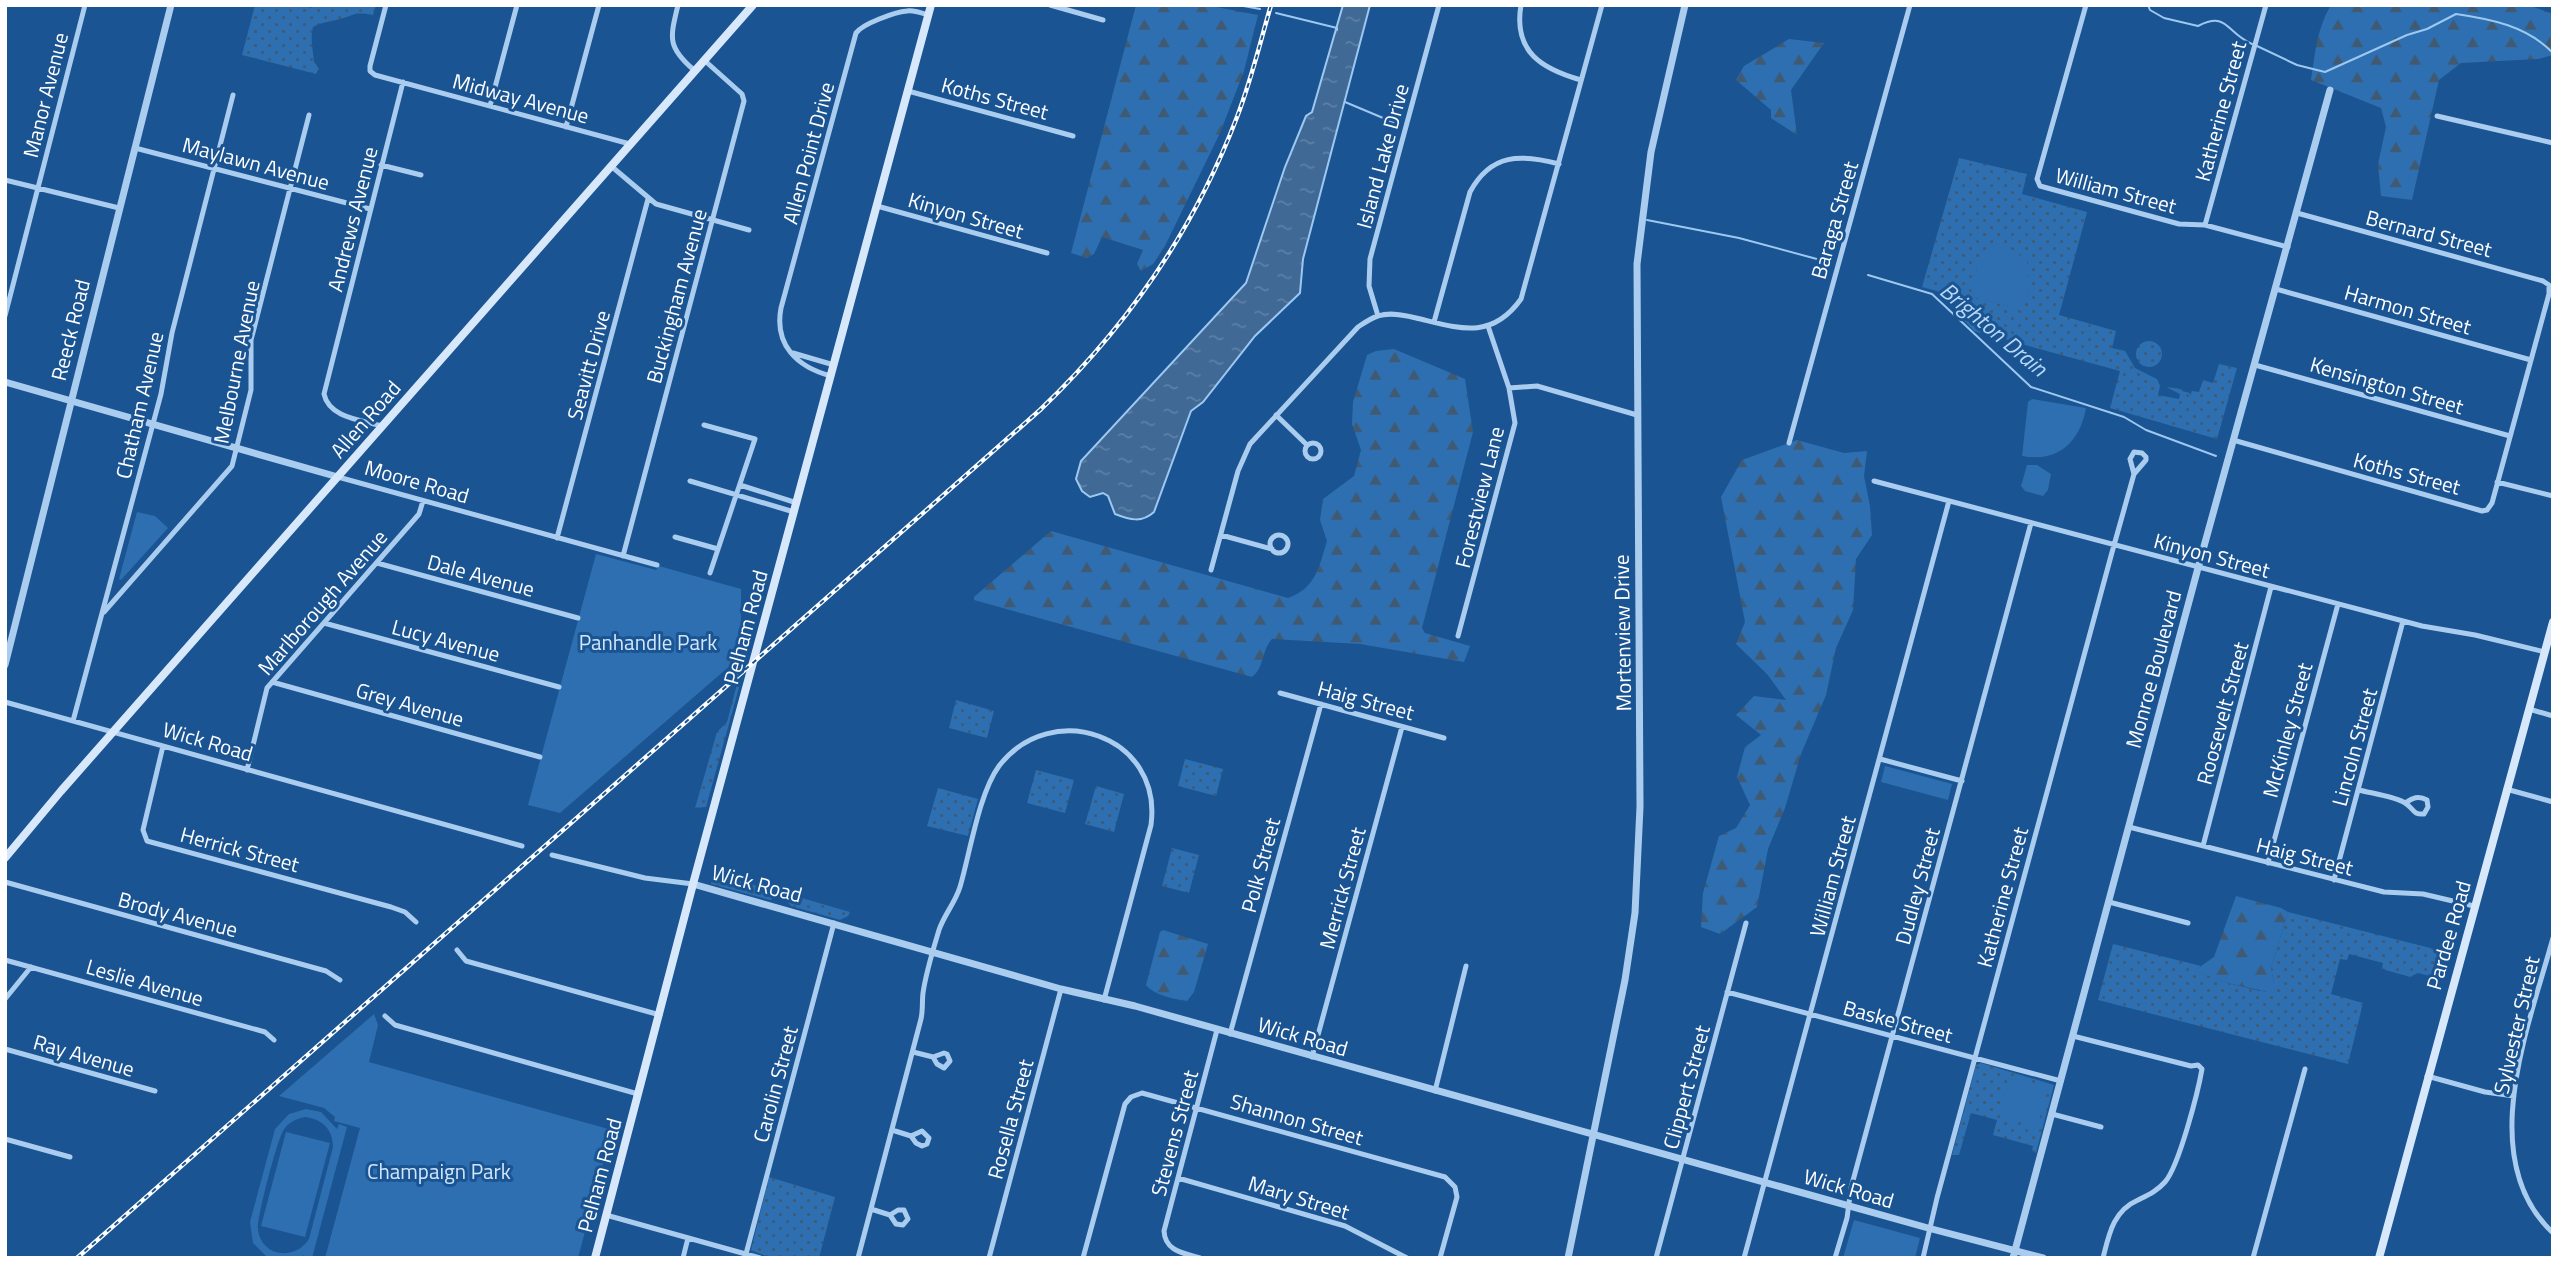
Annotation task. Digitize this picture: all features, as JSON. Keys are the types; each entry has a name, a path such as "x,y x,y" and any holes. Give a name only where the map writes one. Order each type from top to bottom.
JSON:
{"main road":[{"name":"Allen Road","path":"5,858 752,5"},
{"name":"Pelham Road","path":"595,1258 693,884 931,5"},
{"name":"Pardee Road","path":"2379,1258 2553,622"}],"street":[{"name":"Manor Avenue","path":"5,316 85,5"},
{"name":"Reeck Road","path":"5,665 171,5"},
{"path":"386,5 370,71 375,75 403,82"},
{"path":"490,106 517,5"},
{"path":"566,127 599,5"},
{"path":"678,5 671,31 672,43 678,55 694,70"},
{"path":"1050,5 1103,20"},
{"name":"Island Lake Drive","path":"1378,316 1369,286 1370,259 1439,5"},
{"path":"1521,5 1520,33 1533,56 1555,72 1581,80"},
{"path":"1211,570 1243,457 1250,444 1358,327 1378,316 1403,314 1468,329 1488,327 1510,312 1522,295 1602,5"},
{"name":"Mortenview Drive","path":"1568,1258 1625,980 1638,875 1638,246 1651,152 1685,5"},
{"name":"Baraga Street","path":"1789,443 1910,5"},
{"name":"William Street","path":"2086,5 2038,183 2043,188 2179,224 2205,225"},
{"name":"Katherine Street","path":"2205,225 2266,5"},
{"name":"Allen Point Drive","path":"793,353 782,340 780,313 856,33 867,25 908,10 928,15"},
{"name":"Buckingham Avenue","path":"623,556 744,99 742,94 704,60"},
{"name":"Midway Avenue","path":"403,82 630,144"},
{"name":"Andrews Avenue","path":"383,426 335,411 327,404 324,394 403,82"},
{"name":"Monroe Boulevard","path":"2014,1254 2198,568 2330,90"},
{"name":"Koths Street","path":"908,91 1073,136"},
{"name":"Chatham Avenue","path":"73,721 165,377 172,333 233,94"},
{"name":"Melbourne Avenue","path":"102,614 232,466 251,390 251,340 309,115"},
{"path":"2437,116 2553,144"},
{"name":"Maylawn Avenue","path":"135,148 370,209"},
{"path":"1434,322 1470,192 1476,181 1496,164 1518,157 1559,164"},
{"path":"381,165 421,175"},
{"path":"611,166 656,205 749,230"},
{"path":"5,180 119,208"},
{"name":"Seavitt Drive","path":"557,538 648,199"},
{"name":"Kinyon Street","path":"877,206 1046,253"},
{"name":"Bernard Street","path":"2297,213 2543,281 2550,287 2531,360"},
{"path":"2205,225 2288,247"},
{"name":"Harmon Street","path":"2276,289 2531,360"},
{"name":"Forestview Lane","path":"1458,636 1513,436 1514,407 1488,327"},
{"path":"793,353 834,365"},
{"path":"793,353 796,359 809,369 831,376"},
{"path":"2531,360 2497,482 2553,496"},
{"name":"Kensington Street","path":"2255,365 2510,436"},
{"name":"Moore Road","path":"5,382 657,565"},
{"path":"1509,388 1537,386 1637,415"},
{"path":"1276,415 1307,445"},
{"path":"704,425 755,439 710,573"},
{"name":"Koths Street","path":"2233,440 2482,511 2491,506 2497,482"},
{"name":"Katherine Street","path":"1923,1258 1928,1228 2134,474"},
{"path":"690,481 737,495 795,507"},
{"name":"Kinyon Street","path":"1874,481 2403,621 2545,652"},
{"path":"740,485 795,507"},
{"name":"Marlborough Avenue","path":"247,770 265,694 272,682 419,514 423,501"},
{"name":"William Street","path":"1744,1258 1949,502"},
{"name":"Dudley Street","path":"1835,1258 1892,1036 2031,523"},
{"path":"1221,535 1273,550"},
{"path":"676,537 718,549"},
{"name":"Dale Avenue","path":"377,563 578,618"},
{"name":"Roosevelt Street","path":"2203,846 2271,587"},
{"name":"McKinley Street","path":"2268,863 2337,604"},
{"name":"Lincoln Street","path":"2334,880 2403,621"},
{"name":"Lucy Avenue","path":"324,623 559,687"},
{"name":"Grey Avenue","path":"272,682 540,757"},
{"name":"Haig Street","path":"1280,693 1444,737"},
{"name":"Wick Road","path":"5,702 522,846"},
{"name":"Polk Street","path":"1230,1034 1321,704"},
{"path":"2528,709 2553,716"},
{"name":"Merrick Street","path":"1312,1057 1402,727"},
{"path":"858,1258 913,1052 933,952 942,922 958,892 987,789 998,768 1011,754 1039,737 1064,732 1090,734 1115,744 1135,760 1145,776 1153,805 1151,825 1104,1000"},
{"name":"Herrick Street","path":"163,746 143,830 147,841 391,907 405,912 416,922"},
{"path":"1880,759 1962,781"},
{"path":"2506,789 2553,802"},
{"path":"2359,790 2406,803"},
{"name":"Haig Street","path":"2129,827 2384,892 2423,894 2474,906"},
{"name":"Wick Road","path":"552,855 645,878 693,884 1061,989 1135,1006 1847,1205 2014,1254 2043,1258"},
{"name":"Brody Avenue","path":"5,882 327,971 340,980"},
{"path":"2109,902 2188,923"},
{"name":"Carolin Street","path":"746,1254 834,923"},
{"name":"Clippert Street","path":"1656,1258 1746,923"},
{"name":"Sylvester Street","path":"2553,938 2524,1042 2514,1096 2512,1142 2517,1179 2533,1211 2553,1233"},
{"path":"457,950 466,961 660,1015"},
{"name":"Leslie Avenue","path":"5,960 265,1032 274,1040"},
{"path":"1435,1091 1466,966"},
{"path":"5,999 31,967"},
{"name":"Rosella Street","path":"989,1258 1061,989"},
{"name":"Baske Street","path":"1727,992 2061,1081"},
{"path":"385,1016 395,1025 639,1094"},
{"name":"Stevens Street","path":"1200,1258 1177,1251 1167,1243 1164,1231 1217,1030"},
{"path":"2073,1035 2191,1066 2198,1065 2202,1069 2175,1168 2159,1189 2129,1204 2117,1216 2110,1229 2103,1258"},
{"name":"Ray Avenue","path":"5,1049 155,1091"},
{"path":"913,1052 933,1057"},
{"path":"2253,1258 2305,1069"},
{"path":"2427,1076 2486,1092 2514,1096"},
{"name":"Shannon Street","path":"1083,1258 1125,1104 1131,1097 1146,1094 1442,1176 1452,1183 1457,1191 1440,1258"},
{"path":"2052,1114 2101,1127"},
{"path":"892,1130 911,1136"},
{"path":"5,1139 70,1157"},
{"name":"Mary Street","path":"1178,1178 1345,1226 1407,1258"},
{"path":"871,1209 890,1215"},
{"path":"606,1215 760,1258"},
{"path":"683,1258 688,1238"}],"green space":[{"path":"255,5 303,5 311,8 313,5 376,5 373,15 356,14 313,27 314,62 319,68 316,74 242,55"},
{"path":"1136,5 1206,5 1258,15 1244,71 1220,133 1164,248 1153,264 1141,271 1137,264 1143,250 1102,237 1094,254 1087,258 1071,253"},
{"path":"2331,5 2528,5 2553,14 2553,55 2538,59 2461,63 2439,80 2412,200 2381,196 2378,164 2386,127 2381,108 2311,80 2315,50"},
{"path":"1789,39 1824,43 1791,90 1797,135 1771,118 1771,110 1736,80 1744,66"},
{"path":"1959,158 2027,174 2022,194 2087,212 2059,315 2116,331 2112,348 2125,351 2135,368 2157,379 2160,386 2158,395 2179,399 2180,394 2166,387 2182,389 2190,393 2190,396 2192,391 2199,392 2203,380 2213,383 2219,364 2237,368 2217,439 2110,408 2120,371 1974,331 1937,291 1922,287"},
{"path":"2000,243 2027,260 2028,295 2019,309 1973,297 1971,292 1981,252"},
{"path":"2149,341 2158,345 2162,354 2158,363 2149,367 2140,363 2136,354 2140,345"},
{"path":"1394,349 1465,379 1473,432 1422,628 1425,633 1470,646 1464,662 1360,644 1272,639 1259,669 1252,677 974,600 974,597 1051,531 1288,598 1297,594 1305,589 1315,576 1327,541 1320,520 1323,499 1354,476 1361,450 1352,424 1353,402 1367,355"},
{"path":"2032,399 2086,408 2079,431 2073,440 2056,453 2035,457 2022,456 2028,402"},
{"path":"1797,440 1844,453 1867,451 1864,476 1872,535 1856,559 1853,610 1836,648 1826,695 1801,754 1785,808 1768,849 1757,907 1720,934 1701,927 1703,893 1719,836 1736,828 1750,805 1737,777 1745,747 1761,735 1736,715 1754,696 1786,700 1767,674 1736,644 1745,622 1721,497 1742,460"},
{"path":"2027,465 2037,465 2051,474 2048,490 2043,496 2025,491 2021,486"},
{"path":"137,512 155,516 168,528 121,580 119,579"},
{"name":"Panhandle Park","path":"596,554 656,570 659,566 741,589 741,630 732,664 560,813 528,805"},
{"path":"737,684 740,684 706,807 695,808 717,732 727,722"},
{"path":"956,700 994,711 987,738 949,728"},
{"path":"1185,759 1223,769 1216,796 1178,786"},
{"path":"1885,766 1952,784 1948,800 1881,782"},
{"path":"1036,770 1074,780 1065,813 1027,803"},
{"path":"1096,786 1124,794 1114,832 1085,824"},
{"path":"938,788 978,799 968,836 927,826"},
{"path":"1172,848 1199,855 1189,893 1162,886"},
{"path":"713,874 780,892 779,896 770,900 711,884"},
{"path":"788,894 850,912 840,920 791,906 787,901"},
{"path":"2236,896 2288,912 2271,968 2274,984 2268,992 2228,983 2194,971 2214,957"},
{"path":"2288,912 2450,953 2442,979 2418,973 2410,977 2382,969 2383,963 2349,954 2347,960 2340,959 2331,994 2363,1003 2348,1064 2098,1000 2113,944 2201,966 2195,971 2260,991 2274,984 2271,968"},
{"path":"1163,930 1208,944 1194,992 1187,1001 1159,994 1146,985 1160,932"},
{"name":"Champaign Park","path":"374,1014 378,1025 369,1062 612,1130 578,1258 325,1258 360,1128 334,1121 335,1117 324,1108 279,1096"},
{"path":"1981,1063 2054,1085 2036,1153 2032,1151 2033,1146 1993,1135 1997,1120 1971,1113 1959,1155 1952,1155 1976,1065"},
{"path":"2009,1078 2044,1085 2047,1092 2037,1128 1999,1115"},
{"path":"306,1109 321,1112 337,1129 339,1124 347,1127 312,1258 304,1258 304,1255 300,1258 268,1258 253,1243 250,1222 275,1129 289,1114","holes":["305,1117 329,1130 333,1147 309,1239 296,1251 272,1251 261,1239 258,1223 276,1149 287,1125"]},
{"path":"286,1132 330,1143 305,1237 261,1226"},
{"path":"769,1177 835,1197 819,1258 771,1258 751,1250"},
{"path":"1854,1220 1920,1238 1915,1258 1843,1258"}],"water":[{"path":"1343,5 1370,5 1303,259 1300,293 1255,336 1203,402 1191,411 1154,512 1145,518 1136,519 1115,514 1108,496 1103,493 1090,497 1082,491 1076,479 1081,461 1246,283 1285,167 1306,116 1312,112"}],"waterway":[{"name":"Brighton Drain","path":"1238,5 1260,9"},
{"path":"2148,5 2150,10 2164,18 2198,26 2208,22 2221,22 2252,44"},
{"name":"Brighton Drain","path":"1276,13 1337,30"},
{"path":"2257,46 2297,65 2325,72 2456,14 2508,25 2532,36 2553,53"},
{"name":"Brighton Drain","path":"1345,102 1395,123"},
{"name":"Brighton Drain","path":"1647,220 1739,238 1828,262"},
{"name":"Brighton Drain","path":"1868,275 1932,294 2031,387 2124,417 2146,430 2216,456"}],"railway":[{"path":"77,1258 1040,410 1072,378 1129,311 1155,275 1200,199 1220,159 1242,103 1271,5"}]}
